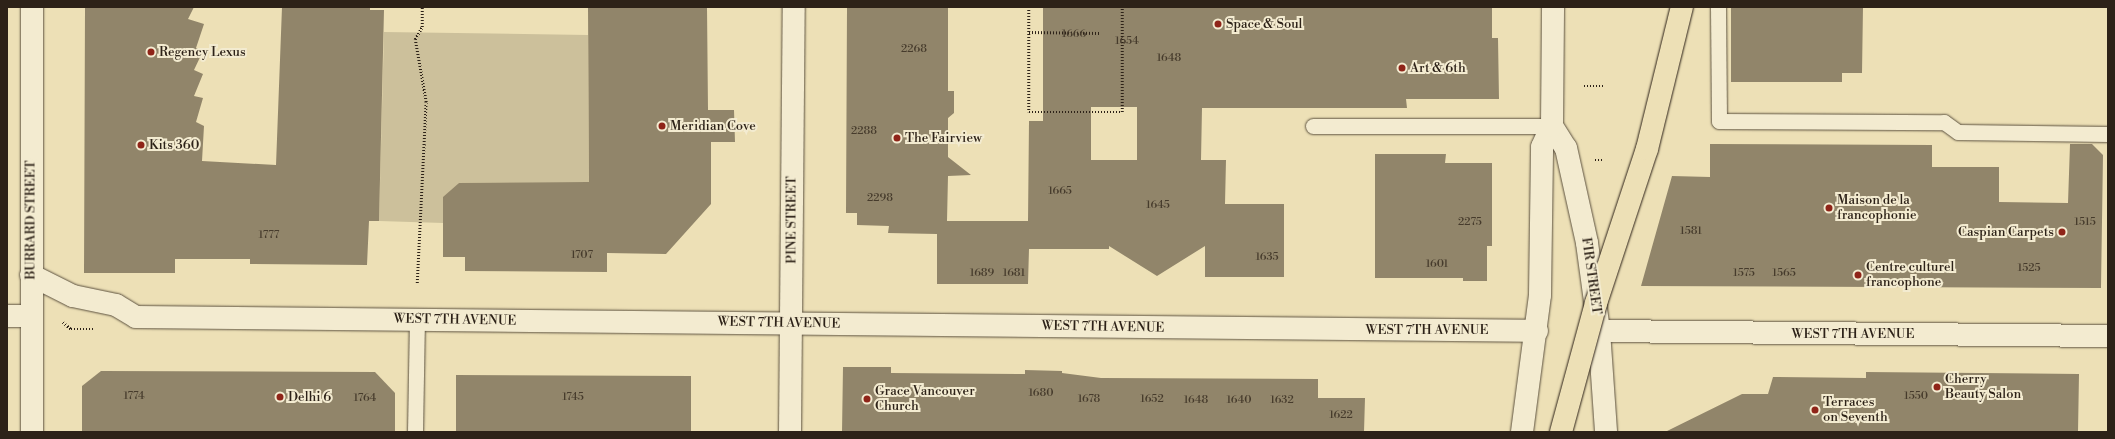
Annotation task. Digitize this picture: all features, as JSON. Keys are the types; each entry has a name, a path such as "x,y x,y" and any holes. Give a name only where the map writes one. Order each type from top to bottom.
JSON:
{"highway":[{"path":"1561,432 1596,303 1647,149 1682,7"}],"street":[{"name":"BURRARD STREET","path":"32,7 32,432"},
{"name":"PINE STREET","path":"790,432 794,7"},
{"name":"FIR STREET","path":"1522,432 1537,331 1540,295 1542,147 1552,126 1553,7"},
{"name":"FIR STREET","path":"1552,126 1567,155 1587,243 1599,332 1606,432"},
{"name":"WEST 7TH AVENUE","path":"31,276 83,300 116,305 136,317 1537,331"},
{"path":"7,316 31,316"},
{"name":"WEST 7TH AVENUE","path":"1599,332 2108,336"}],"lane":[{"path":"1718,7 1719,122 1944,122 1958,132 2108,134"},
{"path":"1313,126 1552,126"},
{"path":"414,432 417,319"}],"path":[{"path":"417,283 426,102 415,39 422,27 422,7"},
{"path":"1029,7 1029,112 1122,112 1122,7"},
{"path":"1029,32 1100,33"},
{"path":"1584,86 1604,86"}],"shaded area":[{"path":"384,32 588,35 589,182 459,183 443,223 379,221"}],"building":[{"name":"Kits 360","path":"85,7 194,7 188,19 204,24 196,48 203,51 194,70 203,74 194,96 203,98 196,122 204,126 202,161 276,165 282,7 370,7 370,10 384,10 379,221 369,221 367,265 250,264 250,259 175,259 175,273 84,273"},
{"name":"Meridian Cove","path":"588,7 707,7 708,110 734,110 735,142 711,142 711,204 666,254 607,253 607,272 465,271 465,257 443,257 443,197 459,183 589,182"},
{"path":"847,7 948,7 948,91 954,91 954,113 948,118 948,157 971,175 948,176 947,221 1028,221 1029,121 1043,121 1043,7 1492,7 1492,38 1498,38 1499,99 1406,99 1407,108 1202,108 1201,160 1226,160 1225,204 1284,204 1284,277 1205,277 1205,246 1157,276 1109,246 1109,249 1029,249 1028,284 937,284 937,234 888,233 889,226 857,225 857,213 846,213","holes":["1091,107 1137,107 1137,160 1091,160"]},
{"path":"1731,7 1863,7 1862,73 1842,73 1842,82 1731,82"},
{"path":"1710,144 1932,145 1932,167 1999,167 1999,202 2068,203 2070,144 2092,144 2103,155 2101,288 1641,286 1672,176 1710,177"},
{"path":"1375,154 1446,154 1445,163 1492,163 1492,246 1487,246 1487,281 1463,281 1463,278 1375,278"},
{"path":"843,367 891,367 891,373 1025,374 1025,370 1062,371 1062,373 1101,378 1318,379 1318,398 1365,398 1364,432 842,432"},
{"path":"101,371 375,372 395,393 395,432 82,432 82,386"},
{"path":"1866,372 2079,374 2078,432 1665,432 1742,394 1768,394 1773,377 1866,378"},
{"path":"456,375 691,376 691,432 456,432"}],"place":[{"name":"Space & Soul","path":"1218,24"},
{"name":"Regency Lexus","path":"151,52"},
{"name":"Art & 6th","path":"1402,68"},
{"name":"Meridian Cove","path":"662,126"},
{"name":"The Fairview","path":"897,138"},
{"name":"Kits 360","path":"141,145"},
{"name":"Maison de la francophonie","path":"1829,208"},
{"name":"Caspian Carpets","path":"2062,232"},
{"name":"Centre culturel francophone","path":"1858,275"},
{"name":"Cherry Beauty Salon","path":"1937,387"},
{"name":"Delhi 6","path":"280,397"},
{"name":"Grace Vancouver Church","path":"867,399"},
{"name":"Terraces on Seventh","path":"1815,410"}]}
